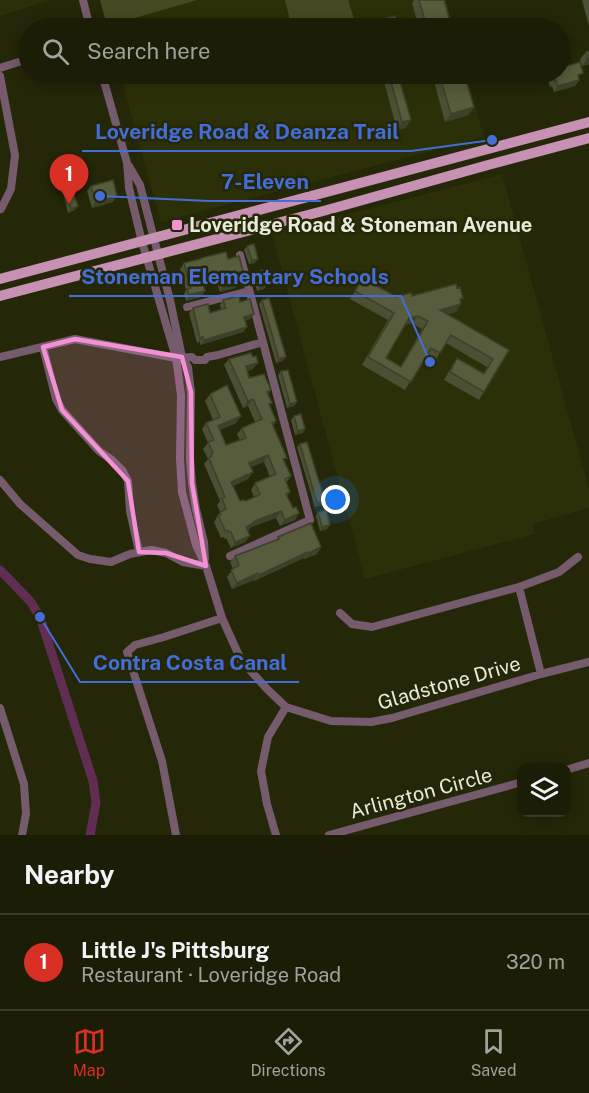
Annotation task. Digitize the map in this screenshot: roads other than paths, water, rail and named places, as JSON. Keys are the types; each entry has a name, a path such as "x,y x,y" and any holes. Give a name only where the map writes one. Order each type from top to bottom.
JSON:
{"main road":[{"path":"0,279 589,122"},
{"path":"540,151 542,134"},
{"path":"0,296 589,138"}],"street":[{"path":"83,0 88,18"},
{"path":"0,68 18,62"},
{"path":"0,76 15,155 11,189 1,209"},
{"path":"105,84 127,164 129,188 142,242 179,358"},
{"path":"127,164 140,185 159,255 170,300 179,358"},
{"path":"230,556 310,520 240,255"},
{"path":"187,307 249,291"},
{"path":"0,357 75,339 179,358 192,357 195,360 205,360 207,357 263,342"},
{"path":"43,347 56,399 62,410 99,451 117,465 128,481 130,511 139,552"},
{"name":"Gladstone Drive","path":"179,358 188,367 191,392 192,483 204,543 206,566 222,618 241,660 286,707 331,721 371,722 589,662"},
{"path":"0,480 20,504 78,555 90,560 111,562 151,550 166,553 183,562 206,566"},
{"path":"340,613 352,624 372,627 519,587 559,572 578,557"},
{"path":"519,587 541,674"},
{"path":"176,835 162,761 127,652 135,645 222,618"},
{"path":"276,835 261,771 268,737 286,707"},
{"path":"0,708 3,729 24,784 26,814 22,835"},
{"path":"571,769 589,764"},
{"name":"Arlington Circle","path":"329,835 517,783"}],"waterway":[{"path":"0,570 30,601 40,617 93,781 96,803 90,835"}],"place":[{"name":"Loveridge Road & Deanza Trail","path":"492,140"},
{"name":"7-Eleven","path":"100,196"},
{"name":"Little J's Pittsburg","path":"69,204"},
{"name":"Loveridge Road & Stoneman Avenue","path":"177,225"},
{"name":"Stoneman Elementary Schools","path":"430,362"},
{"name":"Contra Costa Canal","path":"40,617"}]}
